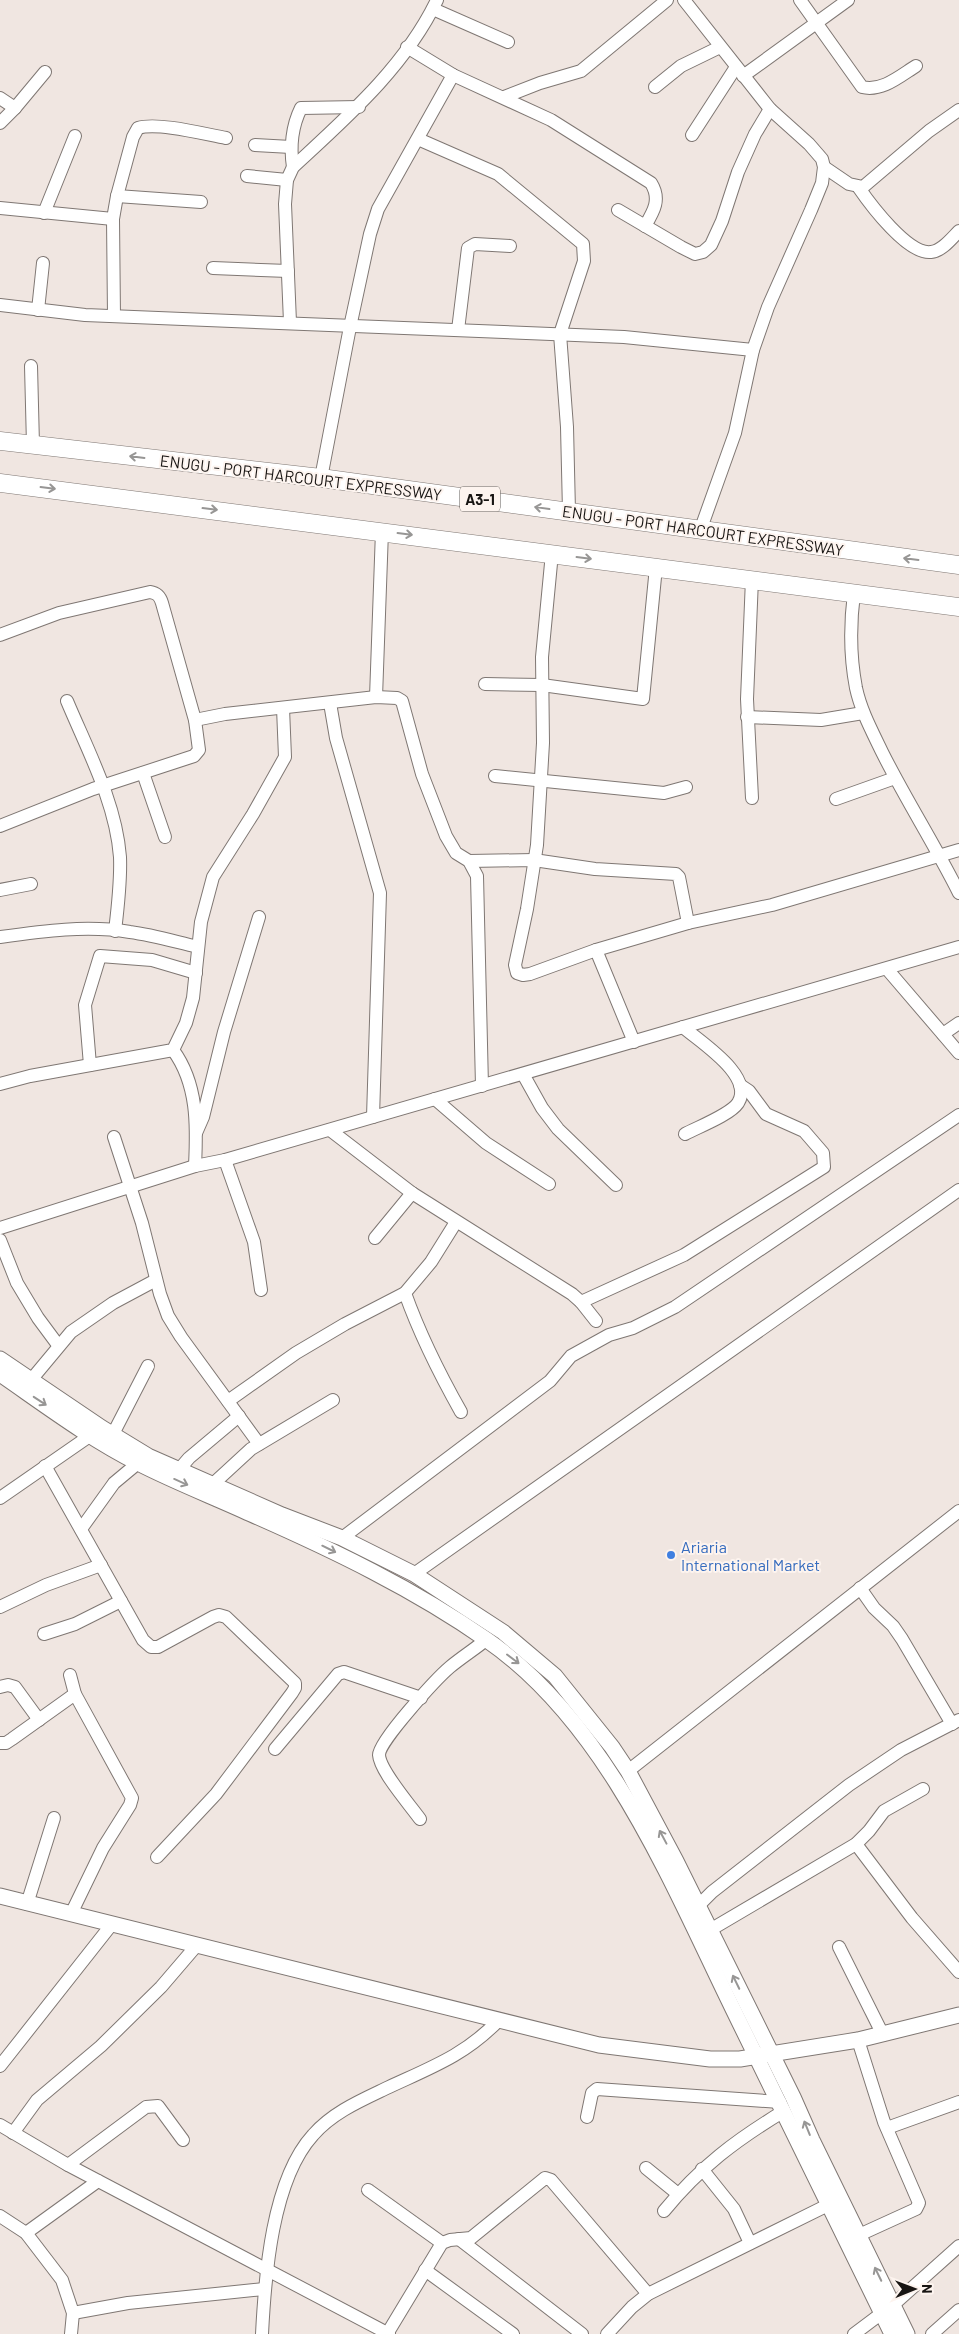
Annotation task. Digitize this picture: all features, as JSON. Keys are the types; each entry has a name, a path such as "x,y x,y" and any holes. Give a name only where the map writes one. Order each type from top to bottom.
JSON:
{"highway":[{"name":"ENUGU - PORT HARCOURT EXPRESSWAY","path":"0,440 321,478 568,511 700,532 959,565"},
{"path":"0,483 959,607"}],"main road":[{"path":"0,1359 148,1456 282,1516 342,1538 414,1574 504,1632 555,1676 612,1747 628,1771 710,1930 764,2055 782,2106 828,2205 887,2309 907,2334"},
{"path":"0,1374 91,1435 138,1463 331,1550 398,1584 487,1639 520,1664 582,1733 616,1778 859,2235 887,2309 892,2334"},
{"path":"0,1896 600,2045 710,2059 740,2060 858,2040 959,2015"}],"street":[{"path":"504,97 540,83 580,71 667,0"},
{"path":"684,0 770,109 809,144 822,159 824,166 822,183 768,307 753,350 735,433 700,532"},
{"path":"800,0 862,87 874,88 886,85 916,66"},
{"path":"692,135 739,71 817,23 848,0"},
{"path":"292,167 359,107 407,48 435,5 508,42"},
{"path":"655,87 681,66 720,47"},
{"path":"407,48 453,75 551,120 650,183 656,191 656,200 654,210 645,226"},
{"path":"0,123 16,108 44,72"},
{"path":"321,478 350,327 370,234 378,209 453,75"},
{"path":"0,98 16,108"},
{"path":"290,322 285,204 287,180 292,167 291,147 297,115 301,108 359,107"},
{"path":"618,210 695,254 703,252 711,245 722,221 738,172 755,134 770,109"},
{"path":"859,188 866,186 929,131 959,110"},
{"path":"114,316 113,219 117,196 138,128 146,125 226,138"},
{"path":"44,212 75,136"},
{"path":"418,139 498,174 583,244 584,261 560,334 567,427 568,511"},
{"path":"255,145 291,147"},
{"path":"824,166 848,184 859,188 889,225 907,242 921,250 930,252 941,248 959,232"},
{"path":"247,176 287,180"},
{"path":"117,196 201,202"},
{"path":"0,208 113,219"},
{"path":"458,330 468,248 475,244 510,246"},
{"path":"38,310 42,263"},
{"path":"213,268 288,271"},
{"path":"0,305 85,315 624,337 753,350"},
{"path":"31,366 33,444"},
{"path":"376,697 382,531"},
{"path":"552,553 542,657 544,743 534,860 515,965 517,973 523,975 530,974 596,950 688,923 772,905 959,850"},
{"path":"485,684 542,685 643,699 656,567"},
{"path":"752,580 747,717 752,798"},
{"path":"0,635 60,613 150,592 155,593 160,596 196,720 199,750 198,754 102,786 0,826"},
{"path":"854,593 852,662 856,690 863,713 895,778 959,893"},
{"path":"196,720 225,714 330,704 376,697 397,698 402,701 422,774 446,836 456,853 470,861 534,860 595,870 676,874 679,877 688,923"},
{"path":"67,701 102,786 116,834 120,857 120,885 115,930"},
{"path":"330,704 336,738 380,893 373,1117"},
{"path":"173,1050 186,1023 193,998 201,922 213,877 253,814 285,756 283,708"},
{"path":"747,717 821,720 863,713"},
{"path":"143,773 165,837"},
{"path":"495,776 541,779 664,793 686,787"},
{"path":"836,799 895,778"},
{"path":"470,861 477,876 482,1086"},
{"path":"0,890 31,884"},
{"path":"196,1133 203,1117 224,1032 259,917"},
{"path":"0,937 48,930 115,930 198,947"},
{"path":"0,1228 195,1166 226,1160 959,947"},
{"path":"596,950 634,1042"},
{"path":"90,1066 84,1020 85,1005 92,977 100,956 109,955 152,960 196,973"},
{"path":"887,969 959,1053"},
{"path":"943,1034 959,1023"},
{"path":"683,1027 737,1074 741,1095 738,1104 724,1114 684,1134"},
{"path":"173,1050 185,1070 193,1095 196,1133 195,1166"},
{"path":"0,1084 173,1050"},
{"path":"523,1074 542,1108 558,1129 616,1185"},
{"path":"581,1302 684,1255 824,1167 823,1153 804,1131 762,1111 752,1095 740,1085"},
{"path":"435,1099 486,1143 549,1184"},
{"path":"342,1538 550,1381 571,1356 609,1335 633,1328 675,1307 959,1116"},
{"path":"330,1130 412,1193 497,1246 581,1302 596,1321"},
{"path":"114,1137 129,1188 142,1222 156,1280 172,1323 258,1444"},
{"path":"226,1160 254,1242 261,1290"},
{"path":"414,1574 959,1190"},
{"path":"374,1238 412,1193"},
{"path":"228,1401 304,1348 405,1293 431,1262 456,1222"},
{"path":"0,1240 17,1283 38,1318 58,1345"},
{"path":"31,1380 58,1345 71,1332 113,1303 156,1280"},
{"path":"405,1293 435,1366 461,1412"},
{"path":"113,1434 148,1366"},
{"path":"213,1484 227,1469 258,1444 333,1400"},
{"path":"186,1472 183,1465 188,1458 239,1416"},
{"path":"0,1498 91,1435"},
{"path":"81,1529 114,1483 138,1463"},
{"path":"45,1466 143,1640 151,1647 158,1647 219,1615 226,1617 294,1683 295,1688 292,1693 216,1794 157,1857"},
{"path":"628,1771 959,1510"},
{"path":"0,1607 46,1585 101,1565"},
{"path":"698,1906 712,1892 849,1785 901,1750 955,1722 893,1626 874,1608 860,1588"},
{"path":"44,1634 75,1624 121,1601"},
{"path":"420,1819 382,1766 379,1754 383,1743 421,1698 450,1668 487,1639"},
{"path":"275,1749 338,1674 344,1672 421,1698"},
{"path":"70,1675 76,1694 132,1798 103,1848 71,1914"},
{"path":"0,1687 8,1685 15,1687 39,1720"},
{"path":"0,1743 6,1743 76,1694"},
{"path":"710,1930 856,1844 869,1831 884,1811 923,1789"},
{"path":"27,1904 54,1818"},
{"path":"856,1844 912,1918 959,1972"},
{"path":"0,2066 112,1924"},
{"path":"13,2133 37,2100 102,2046 161,1987 197,1945"},
{"path":"839,1947 883,2035"},
{"path":"262,2334 266,2268 277,2213 294,2161 313,2135 345,2107 459,2054 480,2039 498,2021"},
{"path":"858,2040 887,2128 919,2203 918,2207 859,2235"},
{"path":"587,2117 592,2093 597,2089 782,2106"},
{"path":"887,2128 959,2102"},
{"path":"68,2165 146,2106 158,2106 183,2140"},
{"path":"664,2211 702,2169 782,2106"},
{"path":"0,2125 68,2165 388,2334 442,2243 471,2238 546,2178 551,2180 648,2294"},
{"path":"646,2168 678,2194"},
{"path":"702,2169 734,2209 750,2243"},
{"path":"26,2233 98,2181"},
{"path":"368,2190 442,2243"},
{"path":"607,2334 632,2307 648,2294 828,2205"},
{"path":"0,2216 26,2233 62,2280 73,2313 71,2334"},
{"path":"459,2239 582,2334"},
{"path":"854,2334 887,2309 959,2246"},
{"path":"425,2270 513,2334"},
{"path":"73,2313 128,2303 264,2289"},
{"path":"932,2334 959,2310"}],"place":[{"name":"Ariaria International Market","path":"671,1555"}]}
